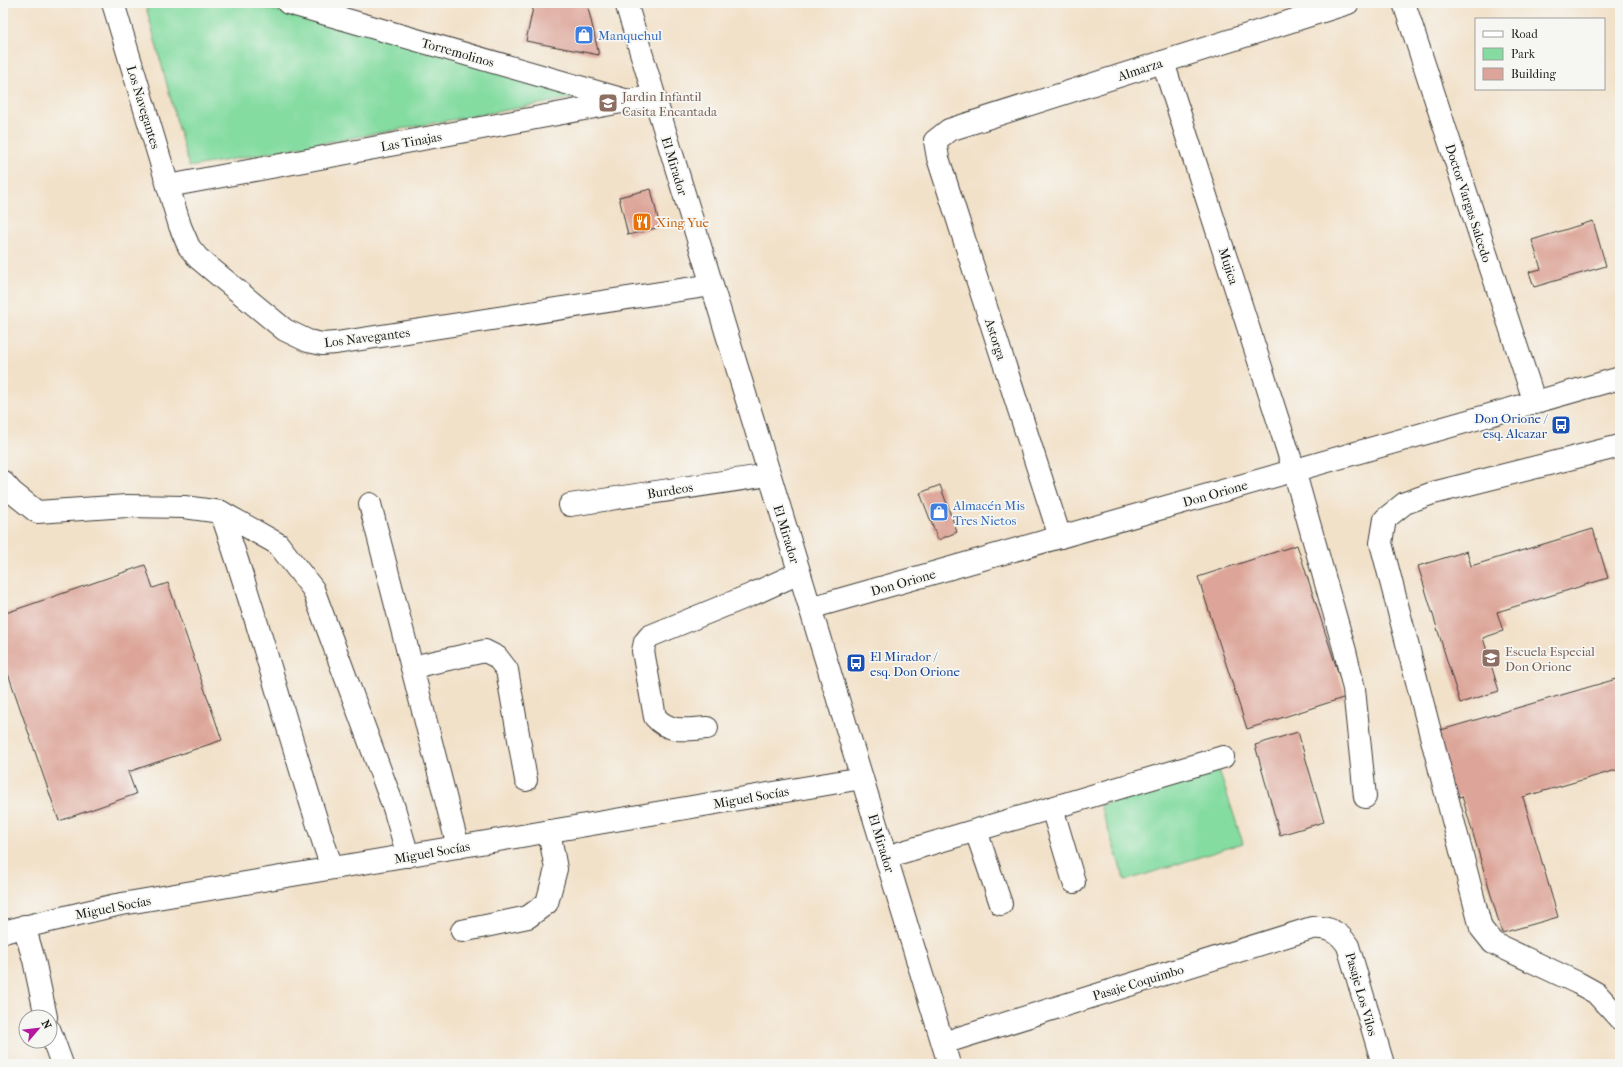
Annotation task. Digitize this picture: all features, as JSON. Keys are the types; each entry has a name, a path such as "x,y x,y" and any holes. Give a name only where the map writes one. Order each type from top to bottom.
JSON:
{"street":[{"name":"Los Navegantes","path":"113,3 184,237 198,258 285,330 308,341 322,344 336,343 712,285"},
{"name":"Torremolinos","path":"288,3 629,101"},
{"name":"El Mirador","path":"626,3 949,1064"},
{"name":"Almarza","path":"935,141 950,130 1348,3"},
{"name":"Doctor Vargas Salcedo","path":"1404,3 1535,402"},
{"name":"Mujica","path":"1163,62 1294,470 1345,651 1354,689 1365,798"},
{"name":"Las Tinajas","path":"168,186 654,96"},
{"name":"Astorga","path":"935,141 938,158 1060,537"},
{"name":"Don Orione","path":"810,608 1620,378"},
{"path":"1620,446 1434,493 1405,503 1385,519 1380,543 1481,928 1493,943 1578,982 1596,993 1620,1019"},
{"name":"Burdeos","path":"570,505 769,475"},
{"path":"3,482 12,492 37,512 127,506 184,507 221,512 278,544 313,589 394,808 408,856"},
{"path":"370,504 458,847"},
{"path":"221,512 240,566 316,822 332,868"},
{"path":"707,728 671,729 661,724 655,717 643,651 645,642 650,636 753,594 799,573"},
{"path":"412,667 485,651 497,657 507,670 526,780"},
{"path":"886,856 1223,757"},
{"name":"Miguel Socías","path":"3,932 116,905 862,778"},
{"path":"1052,808 1074,882"},
{"path":"976,830 1000,904"},
{"path":"462,931 528,917 547,903 556,870 549,831"},
{"path":"24,926 34,960 44,1009"},
{"name":"Pasaje Coquimbo","path":"943,1043 1312,928 1322,927 1333,930"},
{"name":"Pasaje Los Vilos","path":"1333,930 1342,936 1348,946 1383,1064"},
{"path":"57,1049 62,1064"}],"green space":[{"path":"145,3 242,3 593,81 596,94 189,167"},
{"path":"1218,767 1243,843 1125,881 1100,805"}],"building":[{"path":"534,3 587,3 599,55 526,41"},
{"path":"651,189 660,227 628,235 619,197"},
{"path":"1593,221 1606,266 1534,287 1529,272 1541,269 1532,240"},
{"name":"Almacén Mis Tres Nietos","path":"940,485 957,532 938,540 920,493"},
{"path":"1593,529 1608,578 1497,612 1503,631 1483,638 1499,691 1460,703 1418,566 1467,551 1471,566"},
{"path":"1297,545 1346,697 1247,729 1198,577"},
{"path":"145,565 153,588 168,583 222,740 128,772 136,794 59,821 3,659 3,614"},
{"path":"1620,678 1620,769 1523,797 1558,917 1502,933 1462,796 1453,799 1434,732"},
{"path":"1298,732 1324,822 1280,835 1255,745"}],"place":[{"name":"Manquehul","path":"584,35"},
{"name":"Jardin Infantil Casita Encantada","path":"608,103"},
{"name":"Xing Yue","path":"642,222"},
{"name":"Don Orione / esq. Alcazar","path":"1561,425"},
{"name":"Almacén Mis Tres Nietos","path":"939,512"},
{"name":"Escuela Especial Don Orione","path":"1491,658"},
{"name":"El Mirador / esq. Don Orione","path":"856,663"}]}
